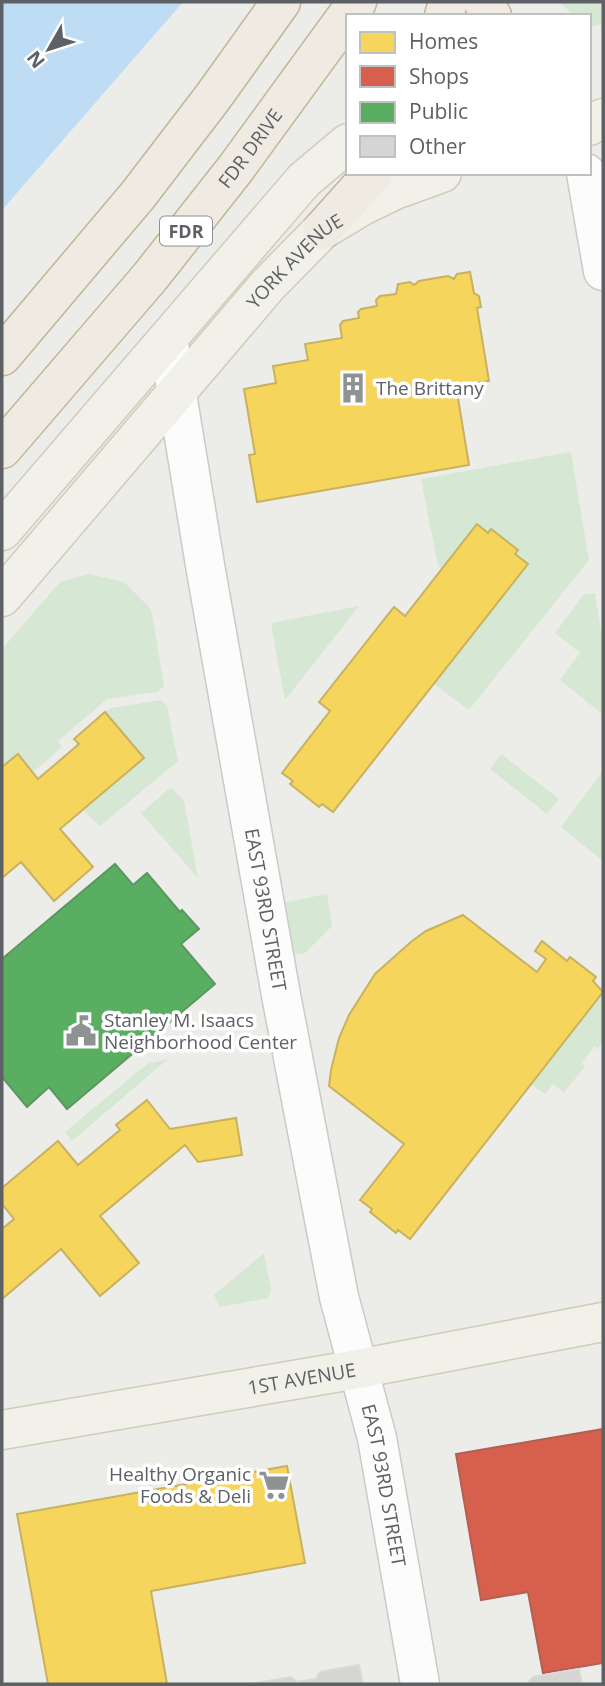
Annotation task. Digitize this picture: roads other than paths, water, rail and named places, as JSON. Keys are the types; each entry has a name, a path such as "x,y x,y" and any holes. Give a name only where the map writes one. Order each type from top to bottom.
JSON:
{"highway":[{"path":"2,356 138,195 281,2"},
{"name":"FDR DRIVE","path":"2,449 150,277 236,168 346,17"},
{"path":"322,230 371,175"}],"main road":[{"path":"2,531 304,180 346,144"},
{"name":"YORK AVENUE","path":"177,391 268,285 322,230 395,190 436,175"},
{"path":"2,597 177,391"},
{"name":"1ST AVENUE","path":"2,1430 358,1369 603,1322"}],"street":[{"path":"586,175 603,271"},
{"name":"EAST 93RD STREET","path":"168,339 281,995 339,1297 377,1438 420,1684"}],"water":[{"path":"2,2 183,2 2,210"}],"place":[{"name":"The Brittany","path":"353,388"},
{"name":"Stanley M. Isaacs Neighborhood Center","path":"81,1031"},
{"name":"Healthy Organic Foods & Deli","path":"274,1485"}]}
